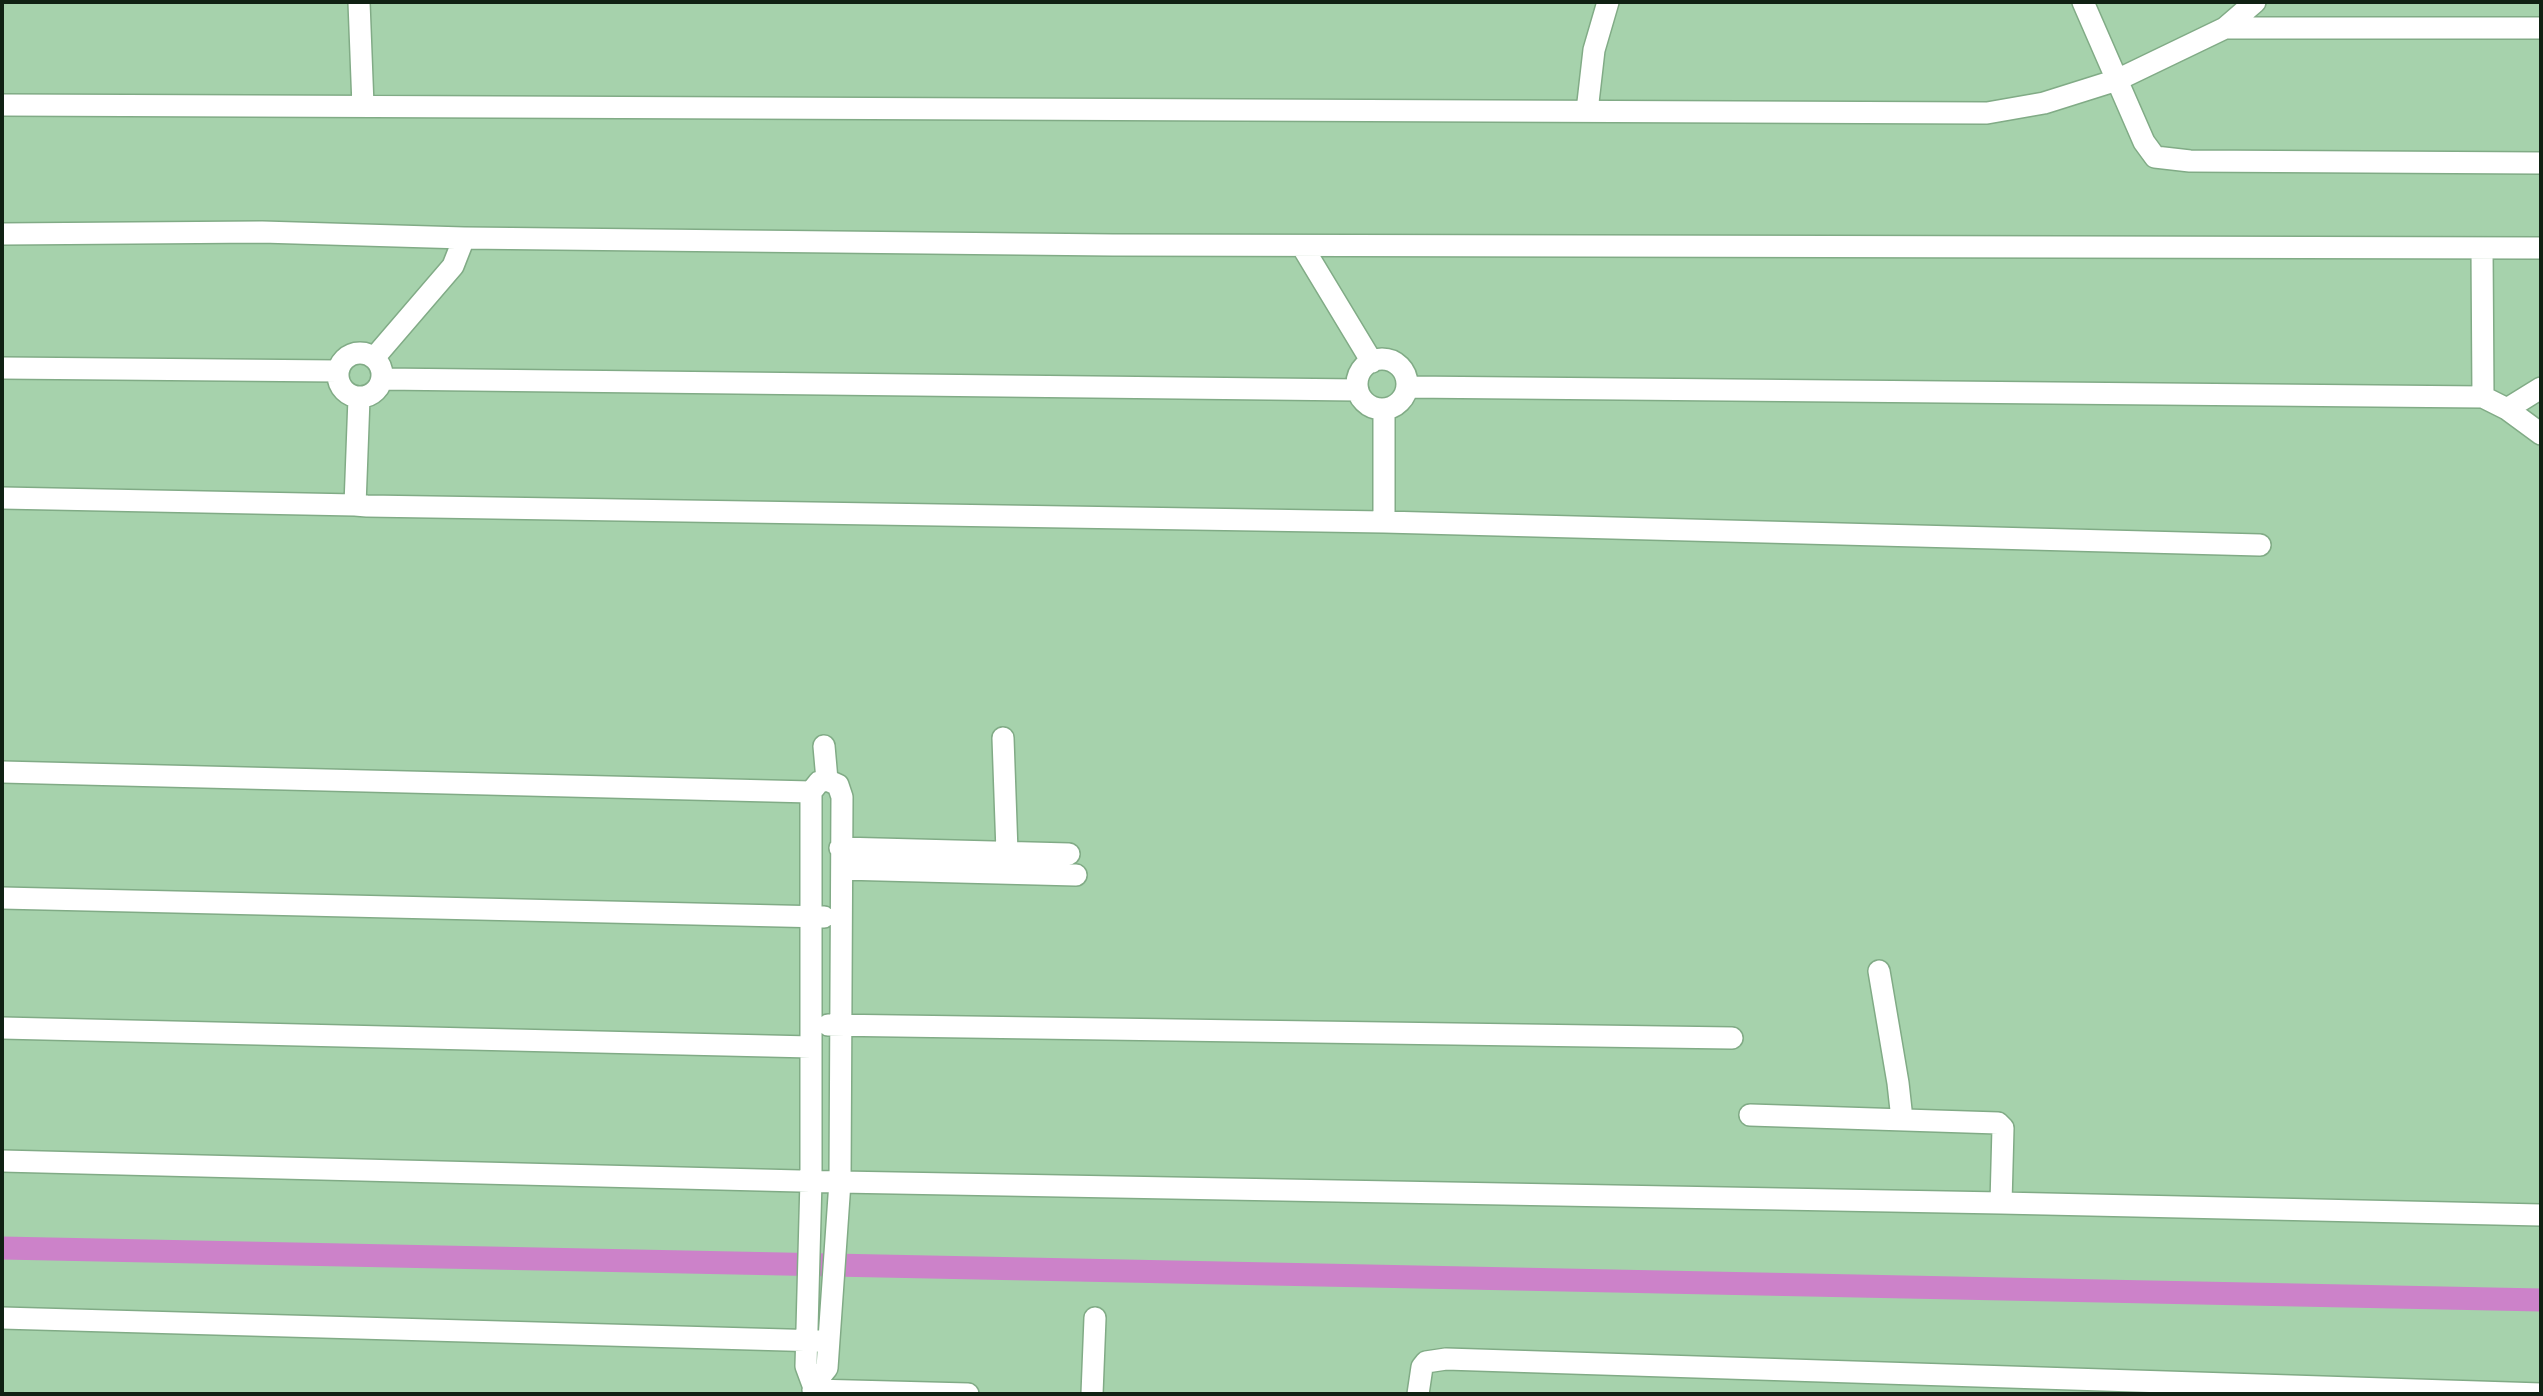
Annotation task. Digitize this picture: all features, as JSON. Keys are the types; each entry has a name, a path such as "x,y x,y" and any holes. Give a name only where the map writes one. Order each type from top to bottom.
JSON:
{"street":[{"path":"359,2 363,106"},
{"path":"1587,111 1594,50 1608,2"},
{"path":"2083,2 2144,142 2155,157 2190,161 2541,163"},
{"path":"2,105 1987,113 2044,103 2117,80 2225,28 2255,2"},
{"path":"2225,28 2541,28"},
{"path":"2,234 262,232 464,238 1301,246 2541,248"},
{"path":"374,358 453,266 464,238"},
{"path":"1301,246 1372,362"},
{"path":"2482,248 2483,397"},
{"path":"360,353 374,358 382,371 382,379 374,393 359,398 345,392 338,379 338,371 341,364 352,354 360,353"},
{"path":"1381,360 1397,365 1406,379 1407,387 1399,402 1384,409 1367,404 1358,390 1360,373 1372,362 1381,360"},
{"path":"2,368 338,371"},
{"path":"382,379 1358,390"},
{"path":"1407,387 2483,397 2507,409 2541,434"},
{"path":"2507,409 2541,388"},
{"path":"355,505 359,398"},
{"path":"1384,409 1384,522"},
{"path":"2,498 1384,522 2260,545"},
{"path":"1003,738 1007,852"},
{"path":"813,1390 827,1368 808,1312 811,917 824,746"},
{"path":"2,772 838,785 842,796 840,1182 831,1312 818,1341"},
{"path":"841,859 1007,852 1069,854"},
{"path":"841,859 1076,875"},
{"path":"2,898 840,918"},
{"path":"1879,971 1902,1119"},
{"path":"811,1025 1732,1038"},
{"path":"2,1028 811,1047"},
{"path":"1750,1115 1998,1123 2002,1125 2001,1203"},
{"path":"2,1161 840,1182 2541,1215"},
{"path":"2,1318 818,1341"},
{"path":"1092,1394 1096,1318"},
{"path":"1418,1394 1422,1367 1426,1362 1446,1359 2541,1394"},
{"path":"813,1390 968,1394"}],"waterway":[{"path":"2,1248 2541,1300"}]}
